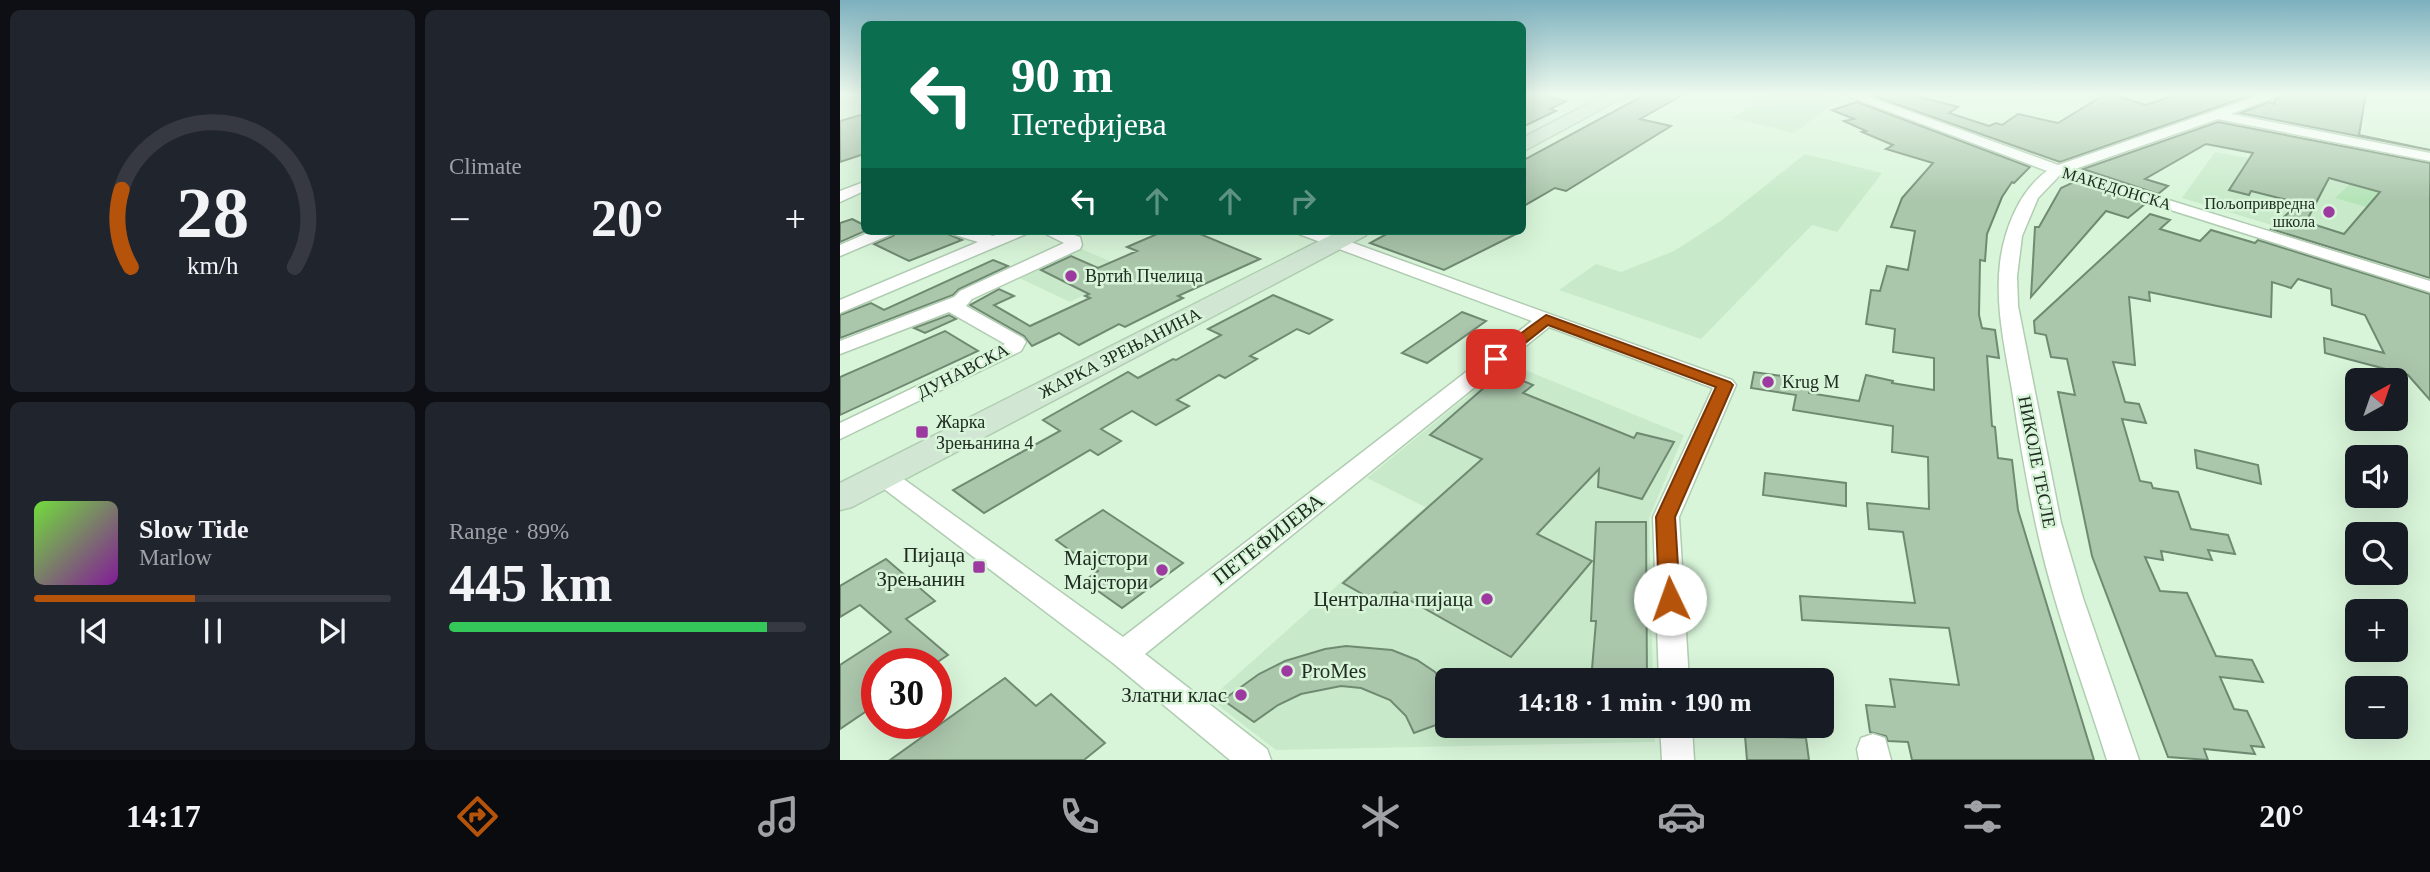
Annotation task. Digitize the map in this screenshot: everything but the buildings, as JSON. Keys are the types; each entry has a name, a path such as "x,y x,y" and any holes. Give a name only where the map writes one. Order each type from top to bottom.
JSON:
{"main road":[{"path":"1526,144 1555,128"},
{"name":"ЖАРКА ЗРЕЊАНИНА","path":"840,498 1347,236"}],"street":[{"name":"МАКЕДОНСКА","path":"1943,128 2057,170 2430,287"},
{"path":"2057,170 2179,128"},
{"path":"2284,128 2430,158"},
{"name":"НИКОЛЕ ТЕСЛЕ","path":"2057,170 2042,182 2033,196 2012,243 2008,262 2009,307 2036,466 2053,544 2123,760"},
{"path":"843,195 861,187"},
{"path":"843,195 861,200"},
{"path":"840,251 877,235"},
{"path":"972,235 994,241"},
{"path":"840,307 1010,235"},
{"path":"840,348 957,302 966,295 1074,245 1074,241 1058,235"},
{"path":"1347,236 1546,319 1725,385 1666,517 1673,668"},
{"name":"ДУНАВСКА","path":"840,432 1014,347 1016,342 957,310 957,302"},
{"name":"ПЕТЕФИЈЕВА","path":"1123,654 1546,319"},
{"path":"883,476 1123,654 1255,760"},
{"path":"1677,738 1678,760"}],"shaded area":[{"path":"1775,128 1800,128 1794,133"},
{"name":"Пољопривредна школа","path":"2215,152 2277,163 2328,158 2430,273 2182,198"},
{"path":"1805,154 1882,173 1837,232 1812,225 1701,339 1559,290 1596,264 1621,272 1674,251 1722,220"},
{"path":"2350,184 2430,205 2430,225 2335,198"},
{"name":"Вртић Пчелица","path":"1081,249 1134,271 1070,302 1017,277"},
{"name":"Централна пијаца","path":"1508,363 1684,435 1649,518 1653,668 1435,668 1435,738 1655,738 1655,742 1276,750 1210,699 1425,507 1367,478"}],"place":[{"name":"Пољопривредна школа","path":"2329,212"},
{"name":"Вртић Пчелица","path":"1071,276"},
{"name":"Krug M","path":"1768,382"},
{"name":"Жарка Зрењанина 4","path":"922,432"},
{"name":"Пијаца Зрењанин","path":"979,567"},
{"name":"Мајстори Мајстори","path":"1162,570"},
{"name":"Централна пијаца","path":"1487,599"},
{"name":"ProMes","path":"1287,671"},
{"name":"Златни клас","path":"1241,695"}],"route":[{"path":"1496,359 1546,319 1725,385 1666,517 1670,599"}]}
